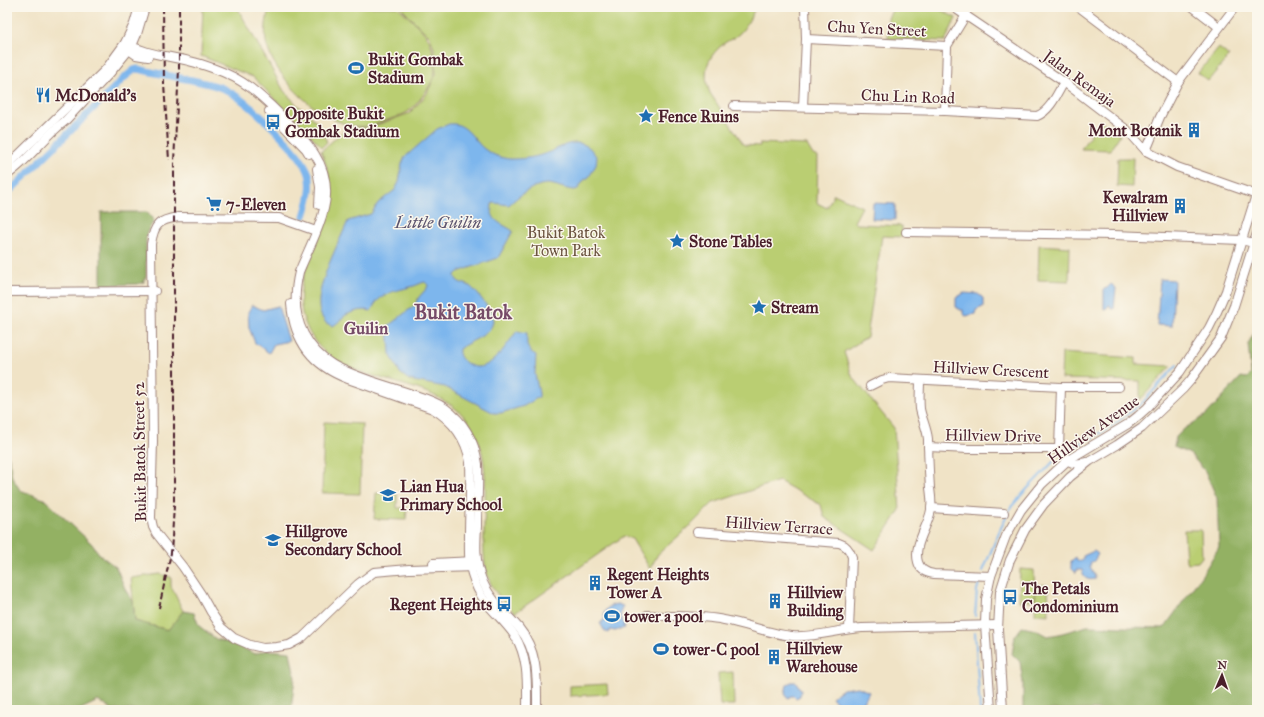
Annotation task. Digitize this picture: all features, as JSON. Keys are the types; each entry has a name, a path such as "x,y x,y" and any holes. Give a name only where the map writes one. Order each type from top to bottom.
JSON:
{"street":[{"path":"7,175 65,121 110,73 127,46 139,7"},
{"path":"7,166 106,69 127,46 137,34 145,7"},
{"name":"Chu Yen Street","path":"803,107 806,39 805,7"},
{"name":"Jalan Remaja","path":"953,7 1064,82 1127,130 1146,151 1177,167 1257,194"},
{"path":"1079,7 1178,82"},
{"path":"1194,7 1219,27"},
{"path":"1146,151 1160,117 1178,82 1235,7"},
{"name":"Chu Yen Street","path":"945,111 947,46 966,15"},
{"name":"Chu Yen Street","path":"806,39 947,46"},
{"path":"127,46 146,52 189,61 240,80 258,93 303,137 314,153 325,177 326,196 324,209 313,233 299,272 296,292 296,307 302,331 316,352 326,361 350,374 430,400 447,409 461,423 468,434 474,445 478,464 474,582 487,605 511,631 521,649 526,668 527,710"},
{"name":"Chu Lin Road","path":"734,106 945,111 1037,116 1042,114 1047,109 1064,82"},
{"name":"Hillview Avenue","path":"991,710 985,624 988,587 990,576 1006,535 1021,510 1042,484 1068,460 1123,428 1148,408 1180,372 1209,328 1226,291 1241,240 1257,194"},
{"name":"Bukit Batok Street 52","path":"313,233 279,218 178,217 166,219 156,227 152,235 151,244 154,291 152,527 158,537 183,567 221,627 234,638 250,645 263,648 277,648 290,645 302,638 358,584 374,572 474,564"},
{"path":"906,232 1114,235 1241,240 1254,243"},
{"name":"Hillview Avenue","path":"1003,710 998,625 1000,592 1010,560 1025,530 1044,504 1067,480 1090,461 1142,428 1190,381 1221,338 1234,306 1257,233"},
{"path":"7,292 154,291"},
{"name":"Hillview Crescent","path":"870,386 889,378 1061,386 1119,387"},
{"name":"Hillview Crescent","path":"920,380 920,409 927,430 931,508 918,547 918,564 926,573 990,576"},
{"name":"Hillview Crescent","path":"1058,449 1061,386"},
{"name":"Hillview Drive","path":"928,447 968,449 1058,449"},
{"path":"1058,449 1070,462 1076,464 1090,461"},
{"path":"1067,480 1070,471 1068,460"},
{"path":"931,508 1004,513"},
{"path":"1006,535 1014,535 1025,530"},
{"name":"Hillview Terrace","path":"697,532 839,543 845,546 850,551 852,558 849,629"},
{"path":"474,564 491,596 520,629 530,648 536,667 537,710"},
{"path":"647,615 726,620 772,633 792,636 811,636 849,629 985,624 998,625"}],"green space":[{"path":"203,7 237,7 284,91 298,106 313,118 321,128 327,142 322,147 253,77 201,56"},
{"name":"Bukit Gombak Stadium","path":"269,7 398,7 424,33 430,43 434,56 435,69 432,81 417,103 408,112 401,115 370,126 353,126 337,121 322,113 293,88 273,60 265,37"},
{"name":"Bukit Batok Town Park","path":"400,7 756,7 747,24 740,33 726,42 715,52 706,71 707,85 710,93 744,145 760,146 760,143 807,145 813,155 818,157 817,203 827,208 834,194 862,207 854,222 857,224 902,226 902,237 882,236 867,337 844,352 852,376 894,428 900,510 874,550 824,517 821,505 779,481 713,503 689,527 658,554 650,569 632,539 624,536 515,613 501,598 493,588 486,569 484,549 484,461 476,434 468,421 450,404 428,393 355,370 334,359 316,343 304,320 301,305 301,290 304,275 325,219 329,204 329,177 321,151 348,127 368,128 410,113 426,95 436,74 434,48 430,37"},
{"path":"894,7 935,7 956,18 945,41 888,39 888,18"},
{"path":"1219,48 1229,56 1208,81 1198,73"},
{"path":"1100,120 1120,135 1110,150 1081,149"},
{"path":"1118,158 1133,158 1132,187 1117,186"},
{"path":"101,212 147,212 154,221 147,232 146,238 146,276 144,282 138,284 101,285"},
{"path":"1039,245 1070,247 1069,281 1038,280"},
{"path":"1257,327 1257,710 1023,710 1023,683 1020,662 1012,654 1015,636 1022,627 1036,630 1047,636 1087,626 1164,628 1202,575 1219,547 1217,498 1205,471 1190,454 1174,447 1176,437 1184,429 1206,415 1241,377 1247,378 1251,374 1248,344"},
{"path":"1062,353 1136,358 1136,364 1171,366 1140,400 1140,381 1061,379"},
{"path":"324,422 362,424 360,494 322,493"},
{"path":"7,453 12,477 20,490 44,499 91,543 101,556 116,567 126,591 133,601 135,621 168,630 183,611 194,613 199,626 216,639 238,646 255,654 267,650 290,652 295,678 291,710 113,710 98,701 79,710 7,710"},
{"path":"376,493 397,494 397,508 407,508 406,520 374,519"},
{"path":"1184,530 1201,530 1202,557 1198,562 1188,563 1186,561"},
{"path":"1020,569 1034,570 1035,601 1019,601"},
{"path":"160,574 171,577 171,586 183,611 168,630 135,621 131,578"},
{"path":"1036,585 1048,585 1049,615 1035,614"},
{"path":"733,672 734,705 720,705 718,673"},
{"path":"607,684 608,694 570,696 570,686"}],"water":[{"name":"Little Guilin","path":"449,124 460,125 468,131 482,147 492,154 503,158 510,159 531,157 549,152 565,145 576,143 588,147 597,157 596,165 589,177 584,180 578,189 571,190 547,184 537,186 526,192 516,198 509,205 492,204 494,218 513,231 498,258 458,272 455,275 459,282 469,285 477,293 487,307 493,320 491,327 485,334 459,349 459,355 465,362 473,366 481,367 488,364 502,352 517,331 527,333 528,348 536,355 535,374 539,397 524,406 501,413 494,413 445,387 409,380 400,373 390,354 388,326 414,306 419,297 427,288 428,285 425,282 383,296 378,300 371,311 355,311 344,316 333,326 326,323 322,317 319,306 321,286 334,251 348,221 371,214 378,203 395,190 399,182 402,164 405,157 437,129"},
{"path":"873,203 895,204 895,220 872,219"},
{"path":"1160,279 1174,280 1172,326 1157,325"},
{"path":"1111,284 1116,288 1114,309 1111,309 1109,305 1106,309 1104,309 1104,289"},
{"path":"964,293 978,294 983,298 983,307 976,310 975,314 966,316 963,314 963,310 956,307 956,298"},
{"path":"252,305 263,310 278,306 289,341 274,344 269,353 255,343 249,328 248,312"},
{"path":"1094,551 1098,554 1094,561 1091,562 1090,566 1095,579 1090,580 1084,577 1082,570 1076,570 1076,573 1071,568 1071,561 1076,557 1077,561 1082,561 1083,556"},
{"name":"tower a pool","path":"617,604 623,606 621,616 625,625 622,626 625,628 615,631 610,630 608,633 604,630 600,623 605,620 604,614 606,609"},
{"path":"791,682 796,682 801,690 800,696 796,698 791,696 788,698 785,694 787,685"},
{"path":"858,687 869,692 864,702 851,705 837,703 832,697 843,689"}],"waterway":[{"path":"7,191 12,189 124,78 134,70 138,69 220,87 233,94 259,114 296,153 309,174 310,190 304,216"},
{"path":"1069,450 1109,428 1142,403 1177,365"},
{"path":"983,571 1011,507 1054,461"},
{"path":"975,616 977,590 980,580"},
{"path":"975,633 980,710"}],"railway":[{"path":"163,7 164,84 169,160"},
{"path":"159,608 171,553 174,506 174,161 179,70 179,7"}],"place":[{"name":"Bukit Gombak Stadium","path":"356,68"},
{"name":"McDonald's","path":"43,95"},
{"name":"Fence Ruins","path":"646,116"},
{"name":"Opposite Bukit Gombak Stadium","path":"273,122"},
{"name":"Mont Botanik","path":"1194,130"},
{"name":"7-Eleven","path":"214,204"},
{"name":"Kewalram Hillview","path":"1180,206"},
{"name":"Stone Tables","path":"677,241"},
{"name":"Stream","path":"759,307"},
{"name":"Lian Hua Primary School","path":"388,495"},
{"name":"Hillgrove Secondary School","path":"273,540"},
{"name":"Regent Heights Tower A","path":"595,583"},
{"name":"The Petals Condominium","path":"1010,597"},
{"name":"Hillview Building","path":"775,601"},
{"name":"Regent Heights","path":"504,604"},
{"name":"tower a pool","path":"612,616"},
{"name":"tower-C pool","path":"661,649"},
{"name":"Hillview Warehouse","path":"774,657"}],"district":[{"name":"Bukit Batok","path":"463,312"},
{"name":"Guilin","path":"366,328"}]}
